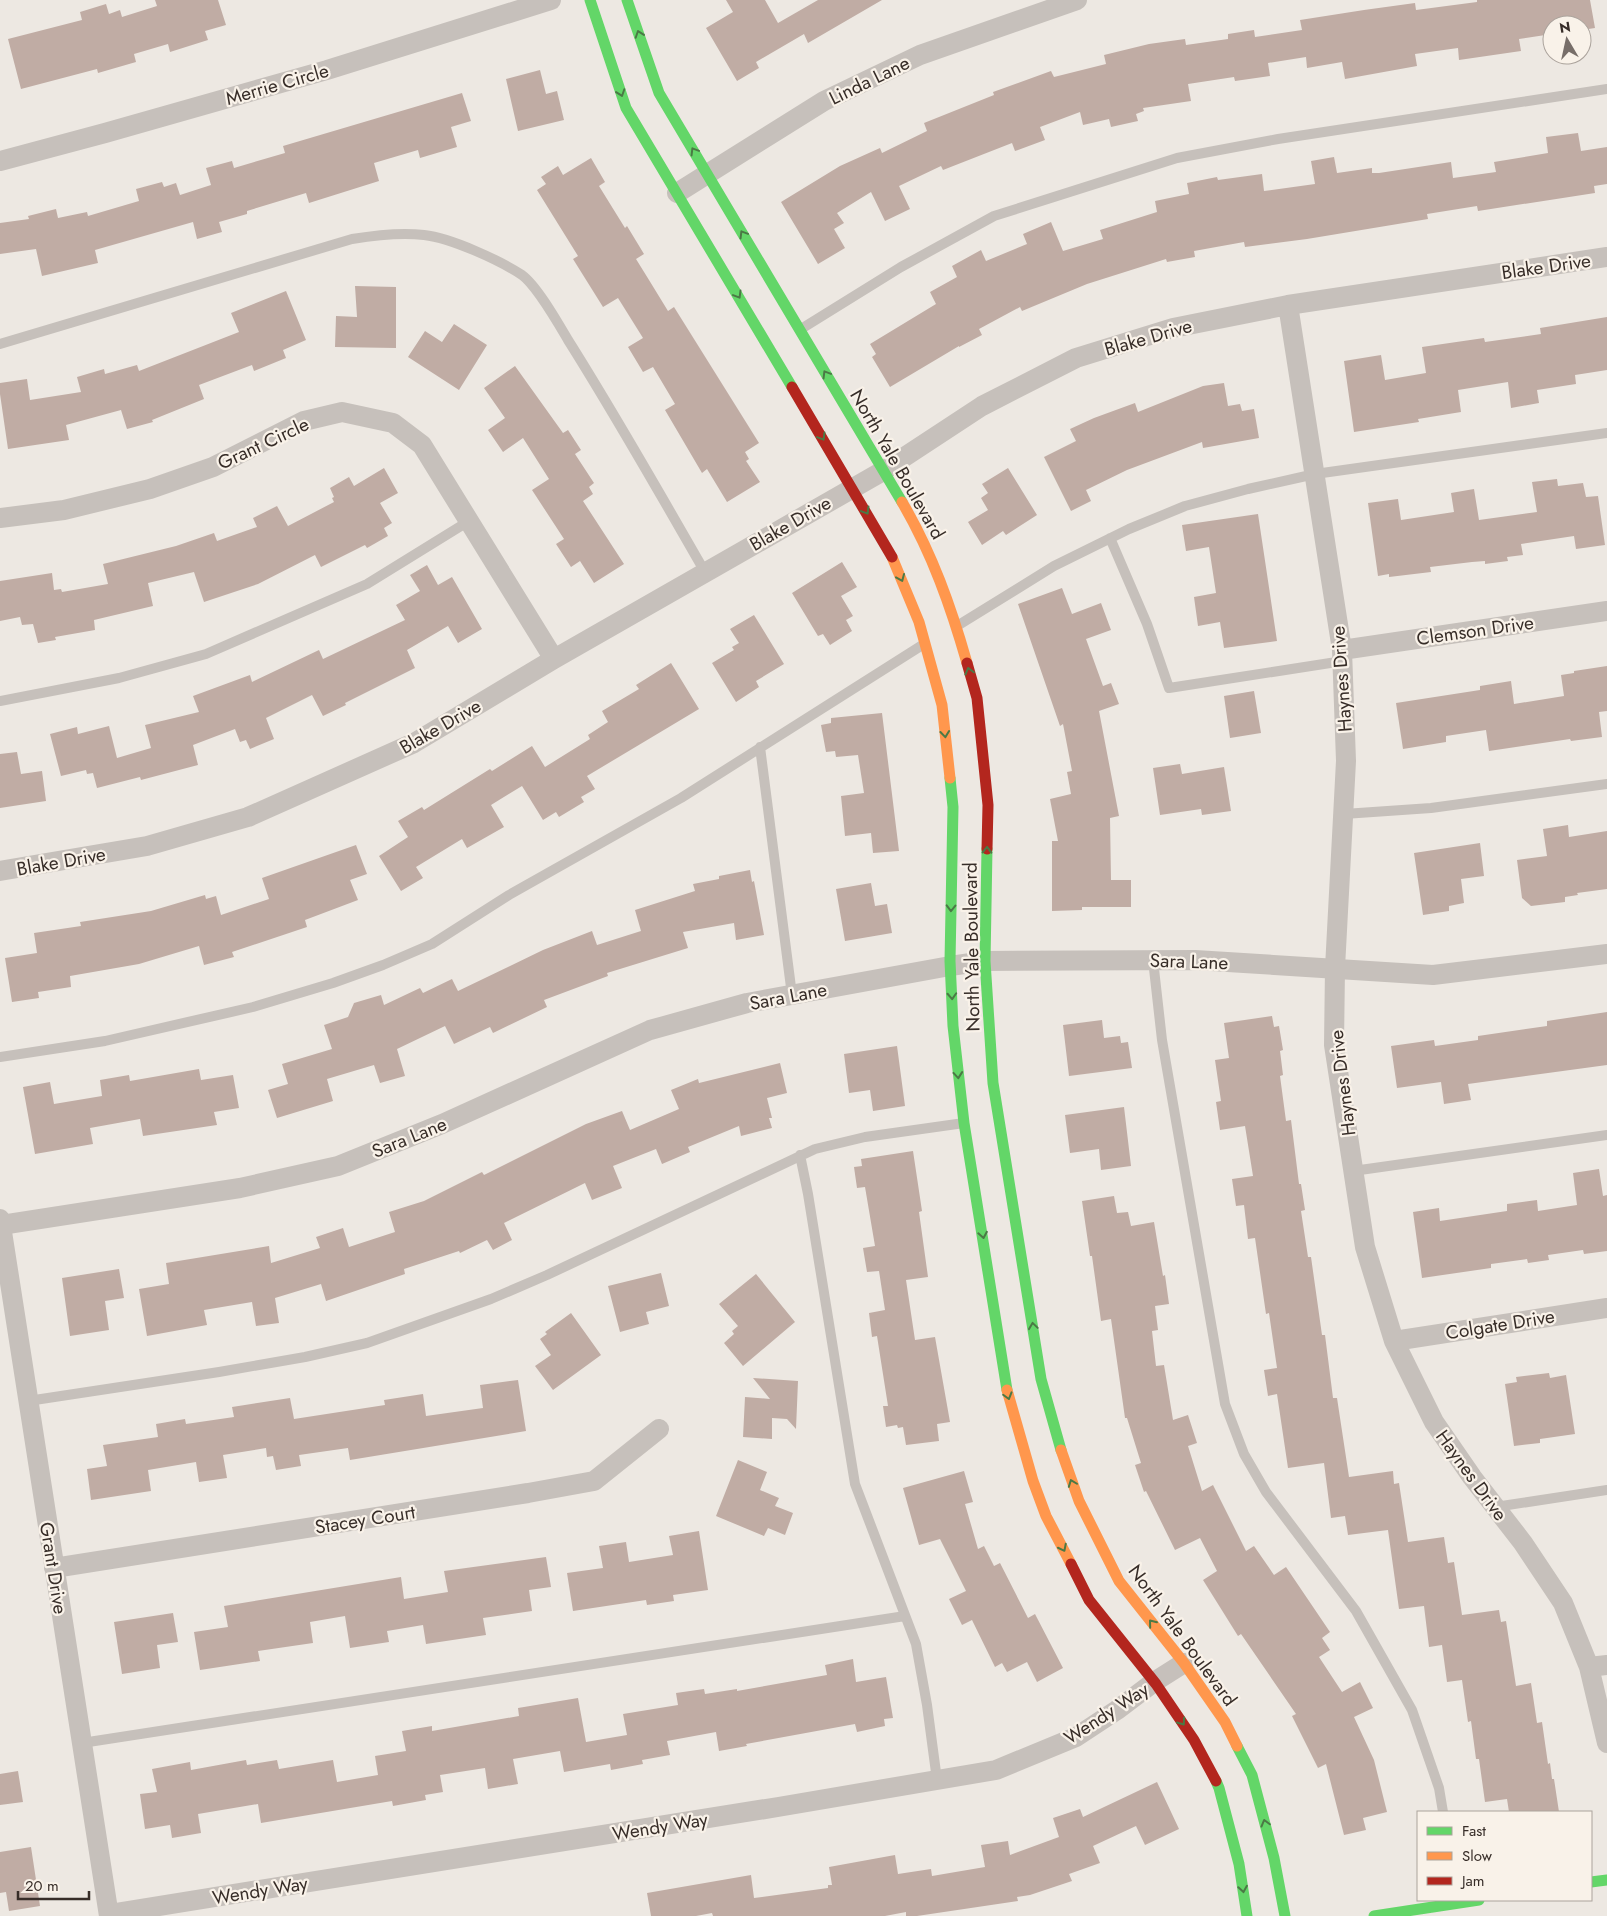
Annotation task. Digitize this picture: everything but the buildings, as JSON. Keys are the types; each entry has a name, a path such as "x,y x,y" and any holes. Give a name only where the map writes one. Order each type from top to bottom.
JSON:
{"street":[{"name":"Merrie Circle","path":"0,161 318,73 551,0"},
{"name":"North Yale Boulevard","path":"590,0 626,108 889,550 919,622 942,705 953,807 950,966 954,1026 964,1123 1006,1387 1033,1482 1046,1516 1089,1600 1154,1682 1194,1740 1218,1788 1239,1864 1247,1916"},
{"name":"North Yale Boulevard","path":"627,0 659,93 921,534 952,611 977,698 988,805 985,961 993,1083 1041,1379 1070,1478 1079,1501 1119,1581 1184,1663 1225,1722 1252,1775 1274,1858 1285,1916"},
{"name":"Linda Lane","path":"678,193 824,101 920,55 1077,0"},
{"name":"Blake Drive","path":"0,871 147,846 248,817 414,743 554,659 883,471 982,406 1076,358 1173,328 1288,304 1607,257"},
{"name":"Haynes Drive","path":"1288,304 1342,656 1346,761 1334,1045 1365,1247 1394,1342 1434,1422 1472,1477 1523,1543 1563,1603 1598,1666 1607,1743"},
{"name":"Grant Circle","path":"0,518 64,510 150,489 213,467 304,421 342,412 393,423 422,445 554,659"},
{"name":"Clemson Drive","path":"1342,656 1607,611"},
{"name":"Sara Lane","path":"0,1222 240,1188 338,1166 442,1124 650,1030 747,1003 950,966 985,961 1195,960 1433,975 1607,954"},
{"name":"Grant Drive","path":"0,1222 109,1915"},
{"name":"Colgate Drive","path":"1394,1342 1607,1308"},
{"name":"Stacey Court","path":"54,1568 594,1481 659,1429"},
{"name":"Wendy Way","path":"109,1915 996,1770 1076,1737 1184,1663"},
{"path":"1592,1882 1607,1880"},
{"path":"1374,1916 1459,1901"}],"lane":[{"path":"800,330 901,266 994,216 1177,158 1278,139 1607,89"},
{"path":"0,344 352,239 392,233 426,235 460,245 494,260 523,276 546,304 705,572"},
{"path":"957,626 1054,566 1110,538 1185,506 1315,474 1607,433"},
{"path":"0,701 120,678 206,654 367,584 469,521"},
{"path":"1110,538 1147,624 1169,688 1342,656"},
{"path":"0,1056 105,1041 252,1007 333,983 383,965 432,944 509,895 681,798 924,643"},
{"path":"760,747 792,995"},
{"path":"1344,814 1431,808 1607,784"},
{"path":"1152,960 1162,1040 1225,1404 1244,1454 1266,1492 1356,1611 1412,1710 1439,1788 1443,1811"},
{"path":"28,1401 219,1372 305,1357 367,1343 491,1299 547,1275 815,1149 864,1137 964,1123"},
{"path":"1353,1171 1607,1135"},
{"path":"800,1155 810,1204 855,1484 916,1644 927,1705 937,1780"},
{"path":"1495,1507 1607,1490"},
{"path":"82,1743 905,1616"}],"traffic: fast":[{"path":"590,0 626,108 792,387"},
{"path":"627,0 659,93 902,502"},
{"path":"950,778 953,807 950,961 953,1026 964,1123 1007,1390"},
{"path":"987,849 985,961 993,1083 1041,1379 1061,1450"},
{"path":"1237,1746 1252,1775 1274,1858 1285,1916"},
{"path":"1216,1781 1239,1864 1247,1916"},
{"path":"1592,1882 1607,1880"},
{"path":"1374,1916 1472,1901"}],"traffic: slow":[{"path":"902,502 932,561 967,663"},
{"path":"892,557 919,622 942,705 950,778"},
{"path":"1007,1390 1033,1481 1046,1516 1071,1564"},
{"path":"1061,1450 1079,1501 1119,1581 1184,1663 1225,1722 1237,1746"}],"traffic: jam":[{"path":"792,387 892,557"},
{"path":"967,663 977,698 988,805 987,849"},
{"path":"1071,1564 1089,1600 1156,1684 1194,1740 1216,1781"}]}
